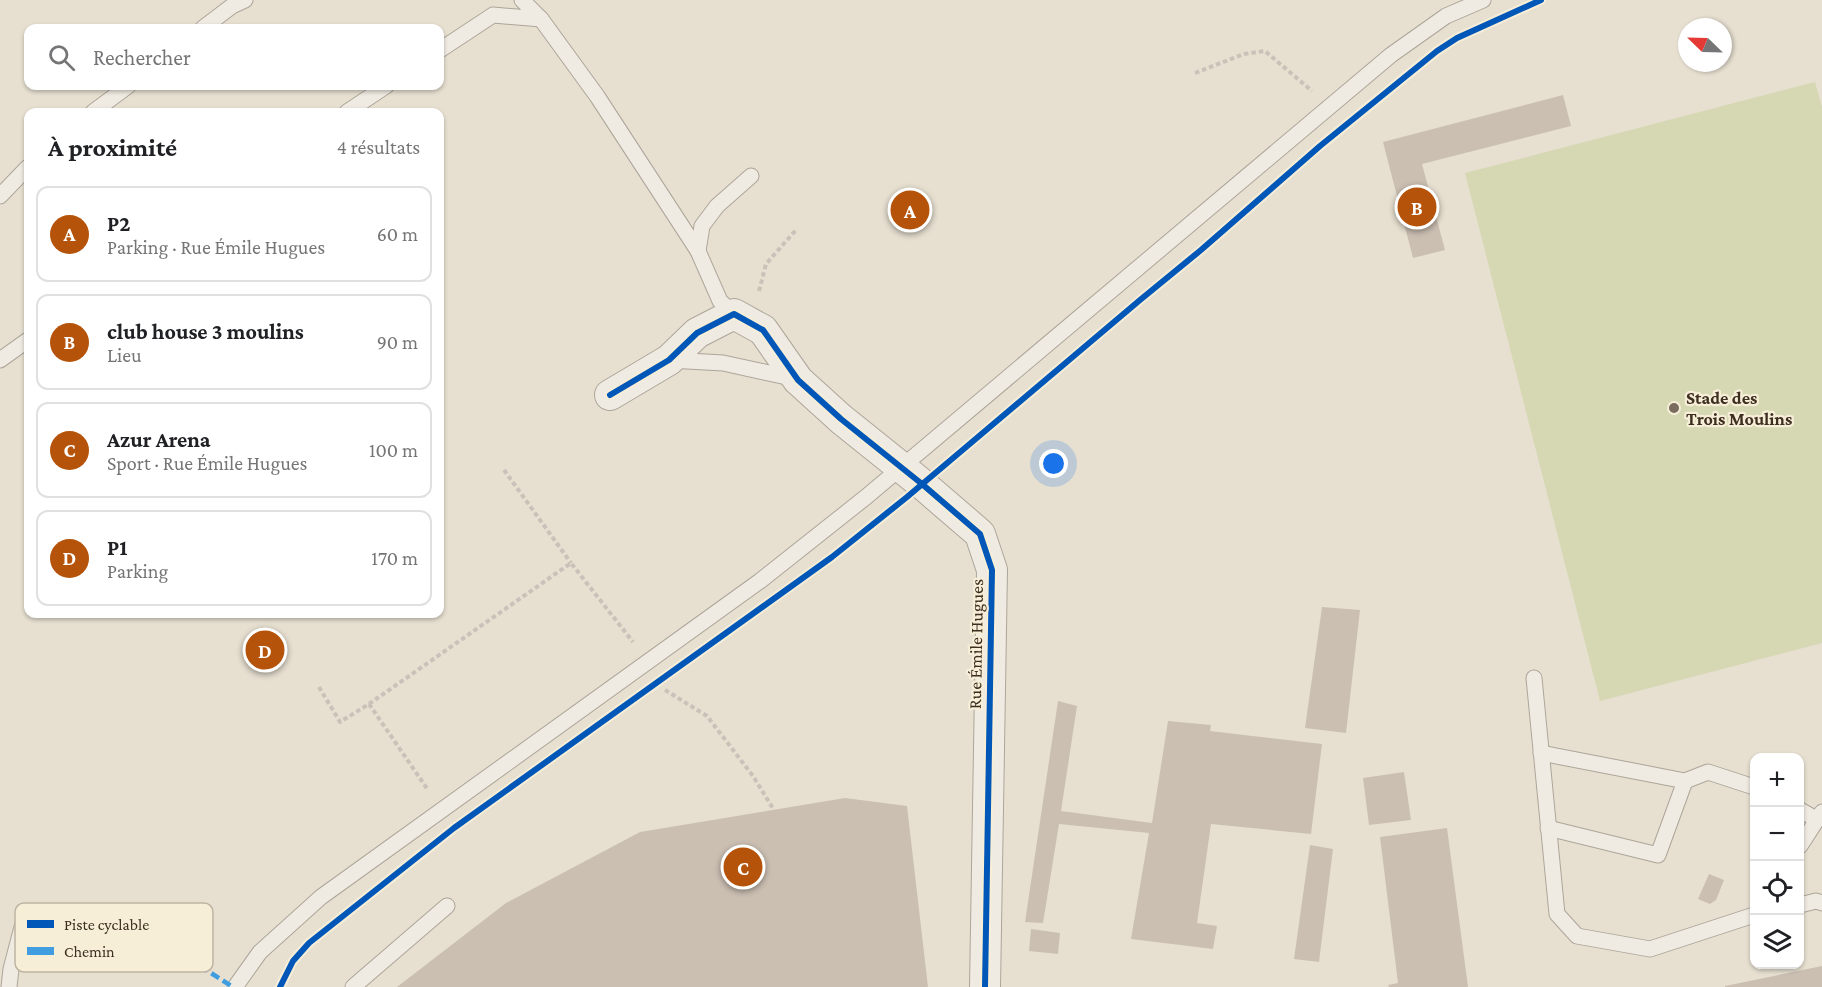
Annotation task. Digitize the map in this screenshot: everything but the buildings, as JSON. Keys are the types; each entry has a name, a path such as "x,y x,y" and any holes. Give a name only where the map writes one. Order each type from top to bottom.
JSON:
{"street":[{"name":"Rue Émile Hugues","path":"734,314 763,330 798,380 981,534 992,570 985,987"},
{"path":"610,395 669,360 697,333 734,314"}],"lane":[{"path":"208,24 232,6 245,0"},
{"path":"522,0 541,19 597,96 698,251 720,301 734,314"},
{"path":"235,987 260,952 321,897 760,581 902,468 1391,55 1446,16 1483,0"},
{"path":"444,47 492,15 541,19"},
{"path":"99,108 123,90"},
{"path":"354,108 380,90"},
{"path":"0,196 24,171"},
{"path":"698,251 702,226 717,206 751,176"},
{"path":"0,360 24,343"},
{"path":"669,360 723,363 798,380"},
{"path":"1534,678 1557,914 1577,936 1650,949 1750,917"},
{"path":"1541,753 1685,781 1708,772 1750,785"},
{"path":"1548,828 1658,855 1685,781"},
{"path":"1804,811 1819,815 1804,839"},
{"path":"1804,904 1816,901 1822,903"},
{"path":"353,987 447,906"},
{"path":"9,987 15,954"}],"path":[{"path":"1195,73 1244,54 1265,51 1330,107"},
{"path":"763,330 758,298 766,264 796,230"},
{"path":"504,470 571,563 636,646"},
{"path":"319,687 340,722 571,563"},
{"path":"665,690 707,716 753,776 774,810"},
{"path":"369,704 430,792"}],"green space":[{"name":"Stade des Trois Moulins","path":"1815,82 1822,107 1822,643 1600,701 1465,173"}],"marked path":[{"path":"209,972 233,987"}],"cycle path":[{"path":"280,987 293,961 309,943 454,828 832,557 907,497 1201,250 1320,146 1437,51 1457,38 1541,0"},
{"path":"610,395 669,360 697,333 734,314 763,330 798,380 841,419 980,534 992,570 985,987"}],"place":[{"name":"club house 3 moulins","path":"1417,207"},
{"name":"P2","path":"910,210"},
{"name":"Stade des Trois Moulins","path":"1674,408"},
{"name":"P1","path":"265,650"},
{"name":"Azur Arena","path":"743,867"}]}
